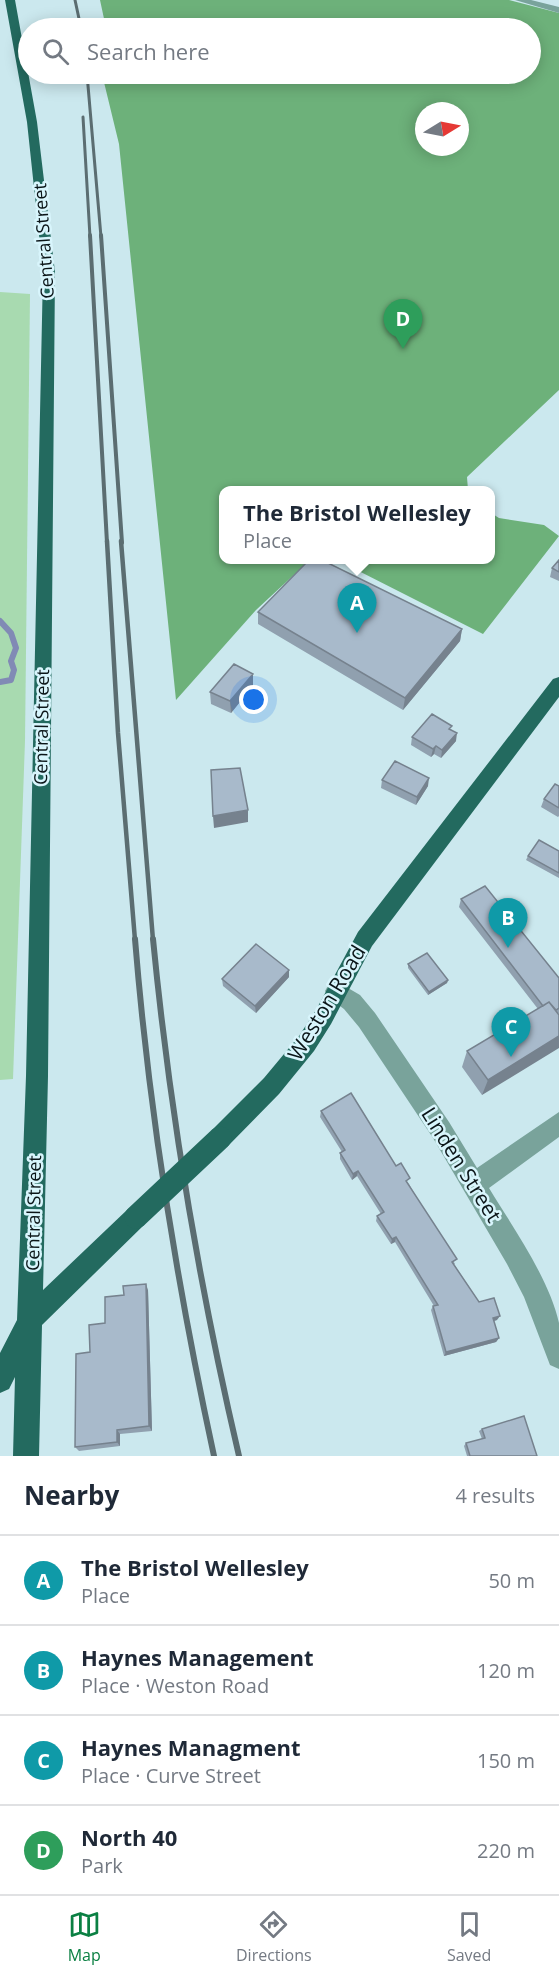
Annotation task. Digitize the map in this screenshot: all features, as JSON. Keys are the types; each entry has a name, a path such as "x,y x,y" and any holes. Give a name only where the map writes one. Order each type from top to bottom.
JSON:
{"main road":[{"name":"Central Street","path":"10,0 18,44"},
{"name":"Central Street","path":"25,84 32,122 49,272 32,1318 26,1456"},
{"name":"Weston Road","path":"0,1380 32,1318 220,1138 290,1065 316,1029 347,967 365,939 559,684"}],"street":[{"path":"520,0 559,10"},
{"name":"Linden Street","path":"336,991 352,1002 367,1020 432,1116 474,1184 528,1278 559,1356"},
{"path":"474,1184 559,1123"}],"green space":[{"path":"100,0 509,0 559,13 559,390 467,477 468,486 219,486 219,564 306,564 256,610 176,700 119,144 104,84 541,84 541,18 104,18"},
{"path":"0,292 30,294 25,741 13,1079 0,1080"},
{"path":"495,516 544,525 559,536 483,634 345,564 495,564"}],"building":[{"path":"559,560 559,572 552,568"},
{"path":"305,564 330,564 462,629 405,698 258,612"},
{"path":"234,664 253,674 230,701 210,692"},
{"path":"432,714 452,726 449,729 457,733 442,750 436,746 433,749 412,737"},
{"path":"395,761 429,778 417,797 382,780"},
{"path":"240,768 248,810 213,816 211,770"},
{"path":"555,784 559,786 559,808 544,799"},
{"path":"539,840 559,851 559,873 528,856"},
{"path":"485,886 559,978 559,1008 556,1010 549,1002 543,1006 461,899"},
{"path":"256,944 289,970 255,1006 222,979"},
{"path":"427,953 448,980 429,992 408,964"},
{"path":"549,1002 559,1015 559,1036 488,1080 467,1051"},
{"path":"351,1093 396,1166 401,1163 410,1178 406,1181 457,1259 452,1262 479,1302 494,1298 500,1316 493,1318 499,1338 446,1352 433,1306 438,1305 396,1237 392,1239 377,1216 384,1212 358,1171 353,1174 340,1153 345,1150 321,1111"},
{"path":"146,1284 149,1426 117,1430 117,1442 75,1447 76,1354 90,1352 89,1325 105,1323 105,1297 124,1295 123,1286"},
{"path":"524,1416 537,1456 470,1456 466,1443 485,1438 482,1429"}],"waterway":[{"path":"0,621 11,633 16,648 11,661 14,670 11,680 0,682"}],"railway":[{"path":"75,0 79,18"},
{"path":"88,84 101,237"},
{"path":"83,117 90,237"},
{"path":"90,235 107,543"},
{"path":"101,235 122,543"},
{"path":"107,541 118,733 135,940"},
{"path":"121,541 153,940"},
{"path":"135,939 156,1134 176,1263 214,1456"},
{"path":"153,939 168,1070 187,1199 211,1328 239,1456"}],"place":[{"name":"North 40","path":"403,349"},
{"name":"The Bristol Wellesley","path":"357,633"},
{"name":"Haynes Management","path":"508,948"},
{"name":"Haynes Managment","path":"511,1057"}]}
